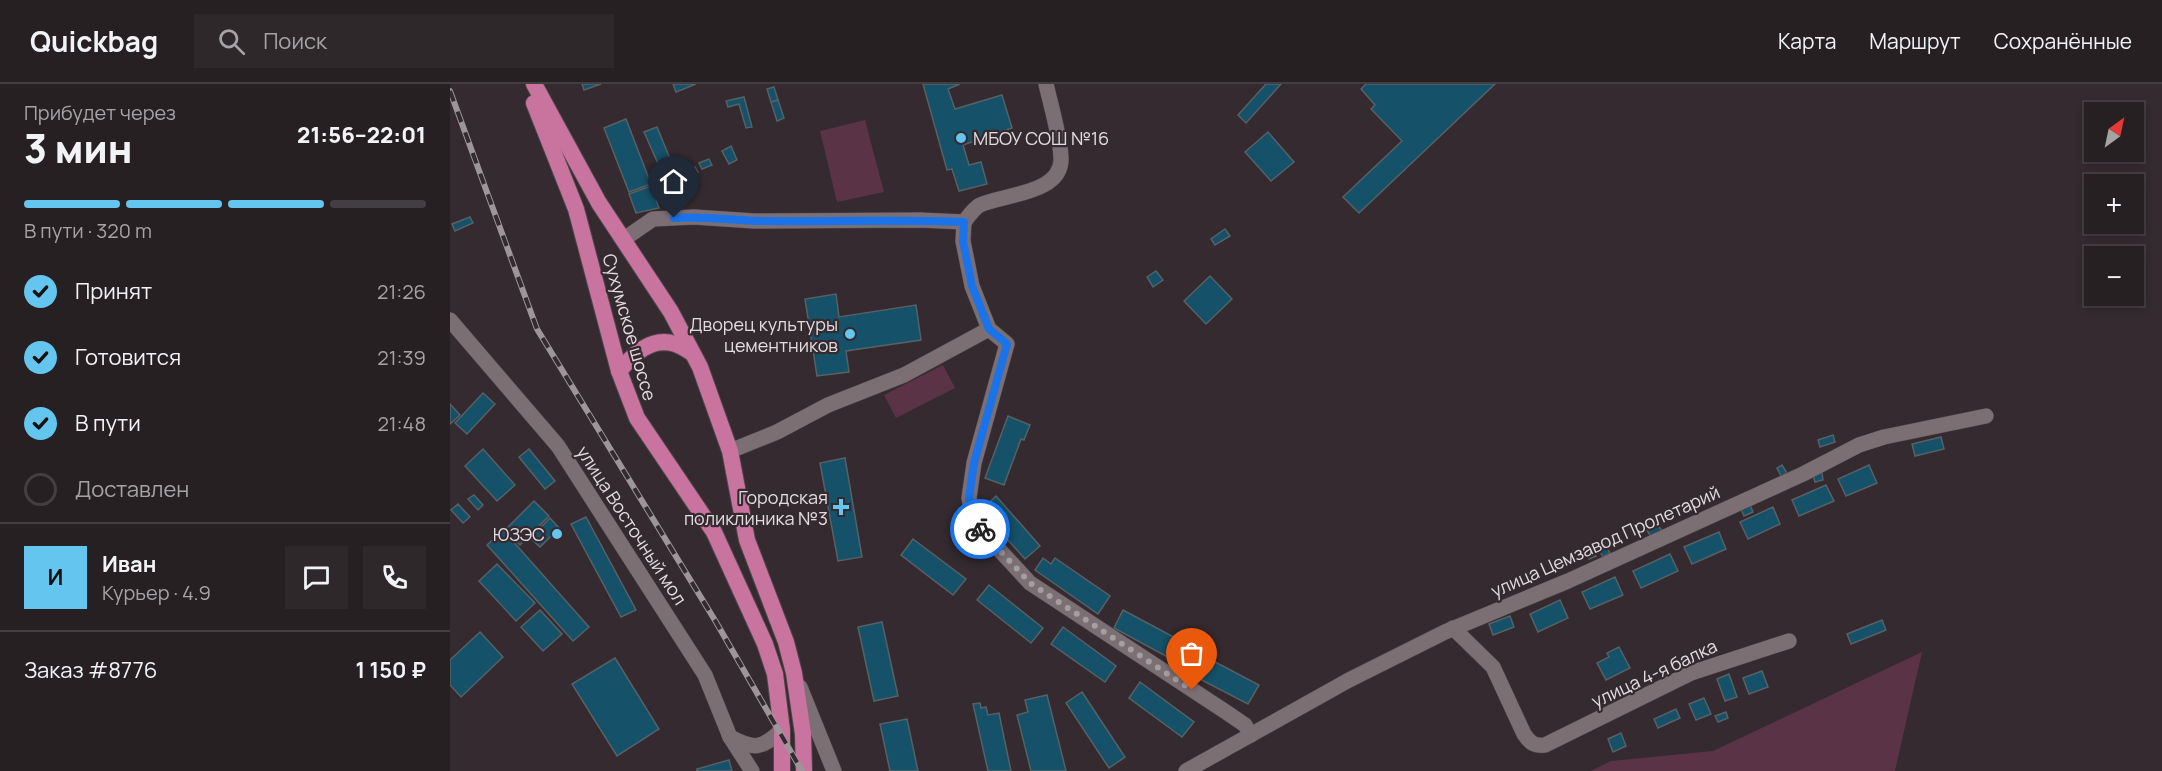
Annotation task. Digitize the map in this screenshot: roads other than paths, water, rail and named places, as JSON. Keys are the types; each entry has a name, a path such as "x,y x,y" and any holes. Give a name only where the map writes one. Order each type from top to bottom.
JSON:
{"highway":[{"name":"Сухумское шоссе","path":"527,84 576,208 618,371 637,418 714,532 765,644 775,674 783,730 783,771"},
{"name":"Сухумское шоссе","path":"534,84 599,203 671,312 700,367 730,451 747,540 786,642 794,673 803,734 804,771"},
{"path":"618,371 642,347 659,343 674,343 693,353"}],"street":[{"path":"1046,84 1062,158 1058,174 1049,183 978,206 964,222 963,241 972,286 989,329 1007,344 974,463 969,498 972,513 980,529 1030,583 1245,725 1251,735"},
{"path":"624,239 653,219 694,217 754,221 964,222"},
{"name":"улица Восточный мол","path":"450,320 558,446 705,675 730,738 752,771"},
{"path":"730,451 777,432 828,405 904,375 989,329"},
{"name":"улица Цемзавод Пролетарий","path":"1186,771 1348,680 1453,628 1568,581 1803,474 1859,445 1884,436 1986,416"},
{"name":"улица 4-я балка","path":"1453,628 1493,667 1524,734 1531,744 1538,746 1545,746 1691,673 1789,640"},
{"path":"794,673 834,771"},
{"path":"730,738 747,746 761,747 783,730"}],"railway":[{"path":"450,91 537,329 716,622 802,771"}],"place":[{"name":"МБОУ СОШ №16","path":"961,138"},
{"name":"Дворец культуры цементников","path":"850,334"},
{"name":"Городская поликлиника №3","path":"841,507"},
{"name":"ЮЗЭС","path":"557,534"}]}
